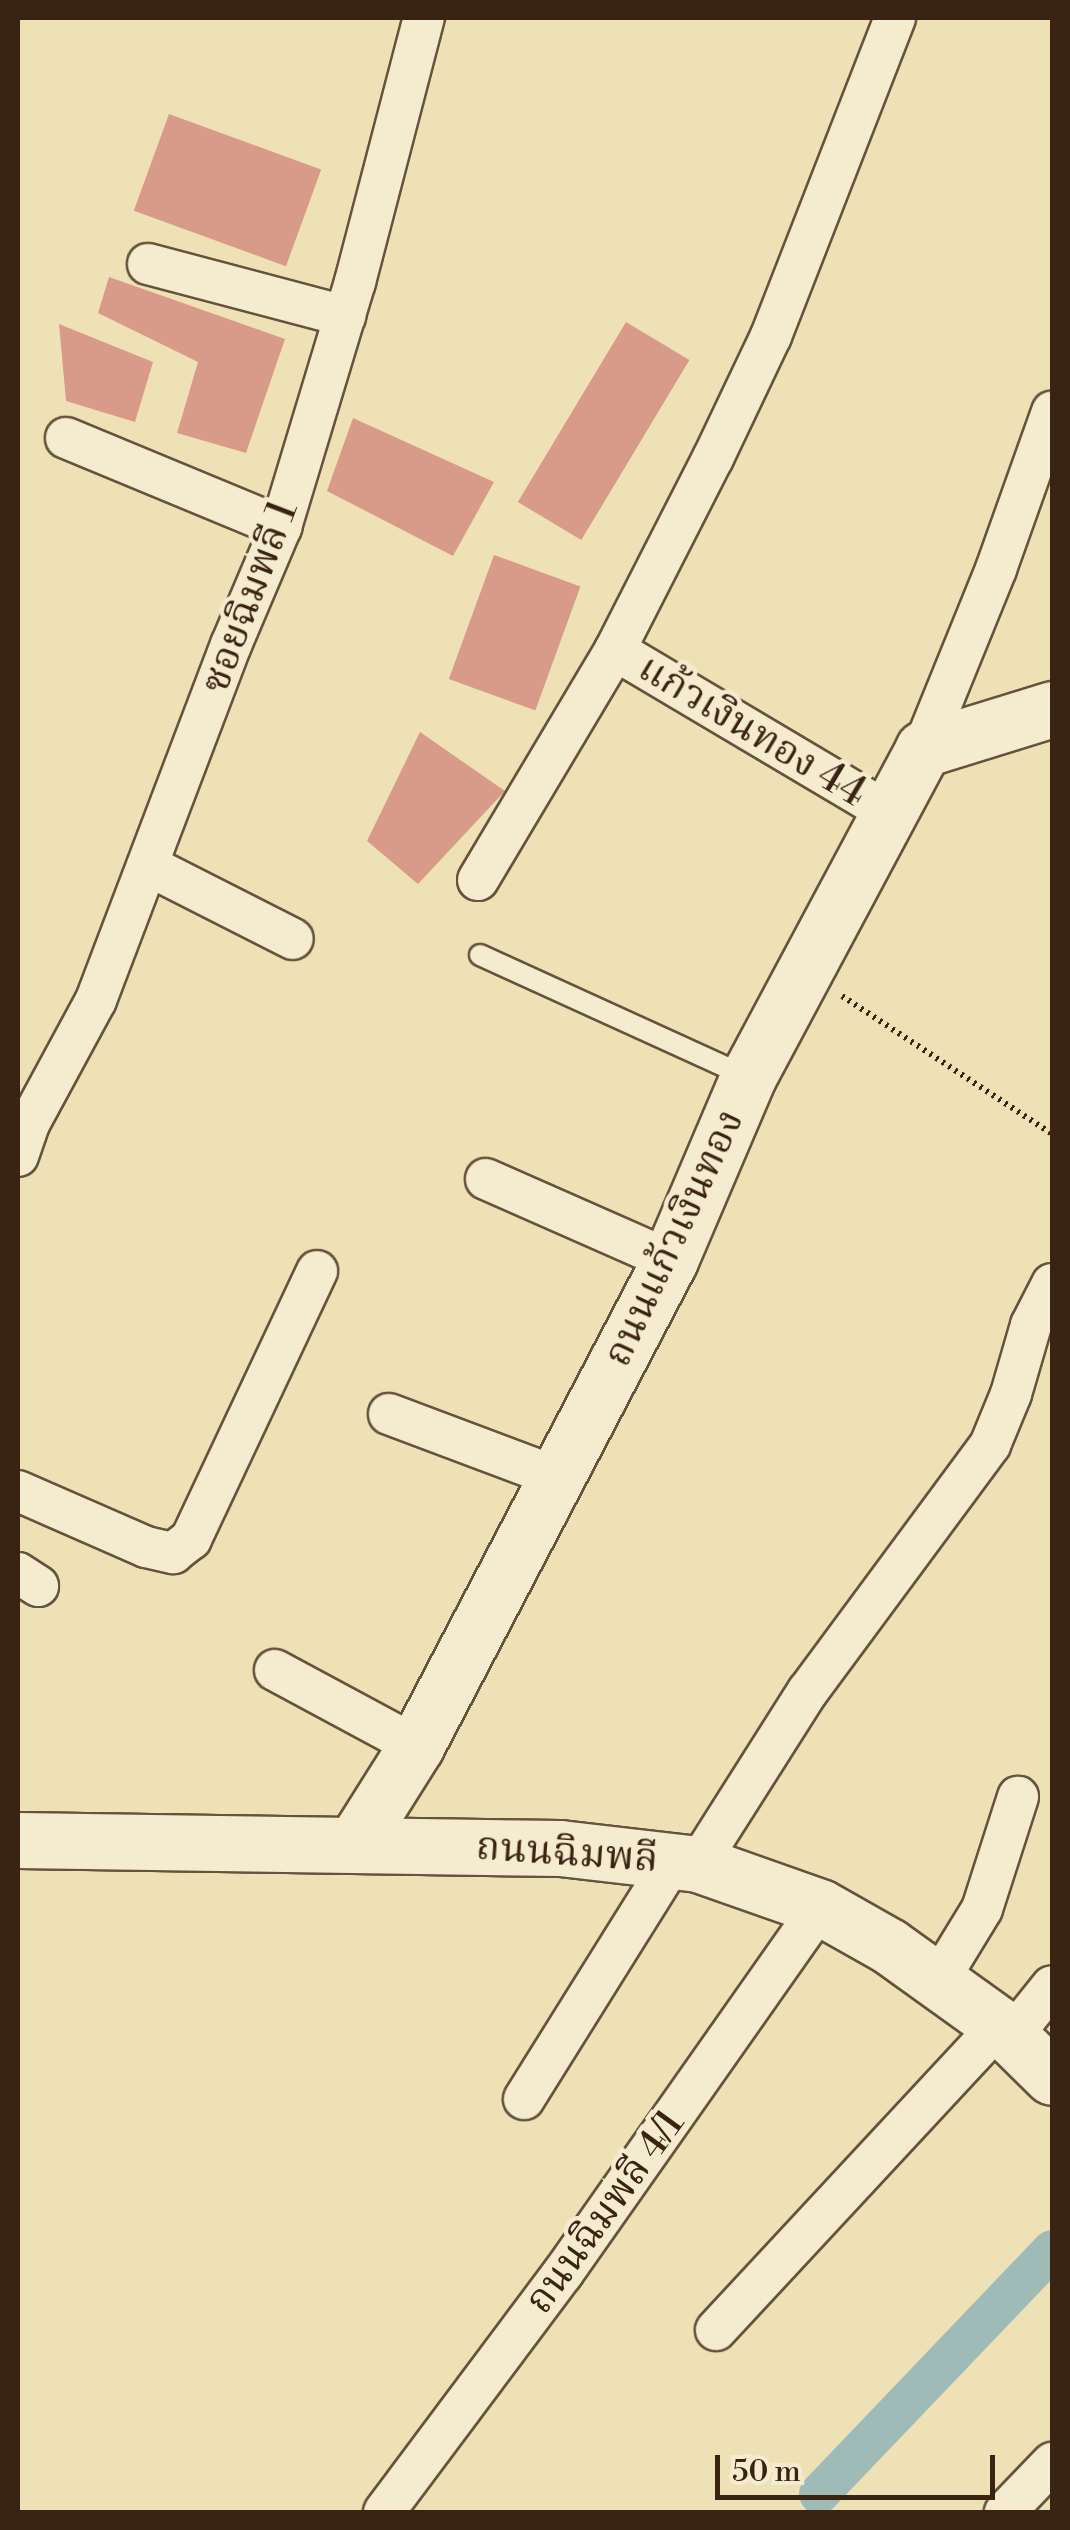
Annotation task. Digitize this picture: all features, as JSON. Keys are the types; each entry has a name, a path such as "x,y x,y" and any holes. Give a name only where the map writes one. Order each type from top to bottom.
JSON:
{"street":[{"name":"ซอยฉิมพลี 1","path":"18,1156 30,1122 96,1000 231,645 281,527 345,316 424,18"},
{"path":"478,880 615,650 770,336 895,18"},
{"path":"148,264 345,316"},
{"path":"923,749 996,569 1052,412"},
{"path":"66,438 281,527"},
{"name":"แก้วเงินทอง 44","path":"615,650 888,812"},
{"path":"923,749 1052,708"},
{"name":"ถนนแก้วเงินทอง","path":"355,1843 416,1746 670,1260 748,1077 923,749"},
{"path":"149,866 293,939"},
{"path":"486,1179 670,1260"},
{"path":"18,1490 146,1546 173,1552 191,1539 317,1271"},
{"path":"524,2100 686,1862 990,1445 1012,1394 1032,1325 1052,1284"},
{"path":"390,1414 557,1477"},
{"path":"276,1670 416,1746"},
{"path":"938,1980 982,1909 1018,1798"},
{"name":"ถนนฉิมพลี","path":"18,1840 560,1848 686,1862 820,1907 938,1980 1005,2031 1052,2077"},
{"name":"ถนนฉิมพลี 4/1","path":"384,2512 564,2273 820,1907"},
{"path":"716,2330 1052,1986"},
{"path":"1005,2512 1052,2463"}],"lane":[{"path":"480,955 748,1077"}],"path":[{"path":"804,971 1052,1134"}],"building":[{"path":"169,114 321,169 286,266 134,211"},
{"path":"109,277 285,339 246,453 177,433 198,362 98,313"},
{"path":"626,322 689,360 581,540 518,502"},
{"path":"59,324 153,362 135,422 66,401"},
{"path":"353,418 494,482 453,556 327,491"},
{"path":"494,555 580,586 535,711 449,679"},
{"path":"420,732 505,791 418,884 367,841"}],"waterway":[{"path":"819,2494 1052,2250"}]}
